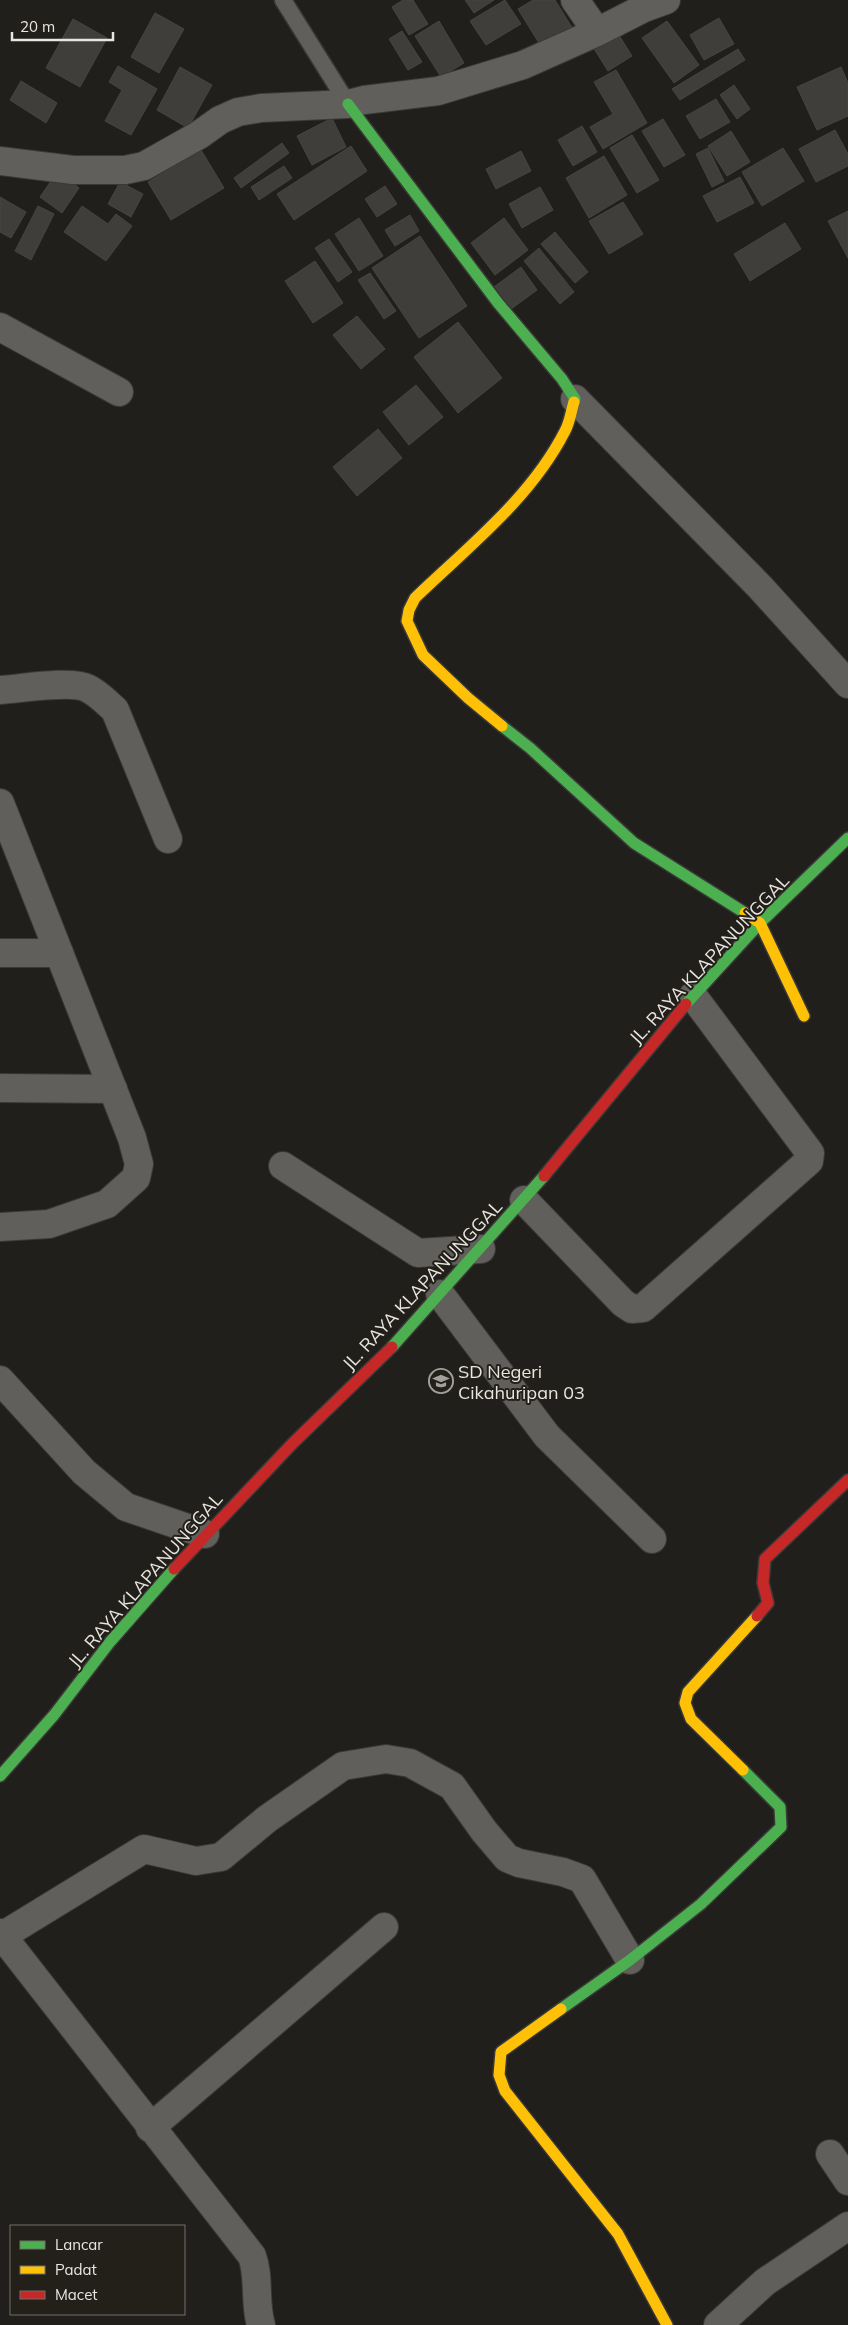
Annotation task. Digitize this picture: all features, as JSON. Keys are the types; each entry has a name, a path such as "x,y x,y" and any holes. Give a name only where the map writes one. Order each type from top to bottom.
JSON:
{"street":[{"path":"575,0 597,32"},
{"path":"0,161 72,170 125,170 144,166 199,135 220,120 238,112 261,108 348,104 364,100 438,91 523,65 597,32 644,8 666,0"},
{"path":"348,104 498,302 562,379 576,399 760,587 848,684"},
{"path":"0,327 119,392"},
{"path":"576,399 566,430 540,471 506,511 415,598 407,621 423,655 468,698 530,748 634,843 760,923 804,1016"},
{"path":"0,690 59,685 85,687 105,701 115,710 168,839"},
{"path":"0,1226 49,1224 107,1204 136,1178 139,1164 132,1138 113,1089 2,813"},
{"name":"JL. RAYA KLAPANUNGGAL","path":"0,1776 54,1716 110,1642 206,1534 292,1444 402,1338 524,1200 693,996 760,923 848,838"},
{"path":"0,953 59,953"},
{"path":"524,1200 622,1303 632,1309 643,1308 810,1161 810,1153 693,996"},
{"path":"0,1088 113,1089"},
{"path":"283,1166 418,1253 481,1249"},
{"path":"440,1294 547,1436 652,1539"},
{"path":"0,1380 84,1472 126,1507 206,1534"},
{"path":"667,2325 618,2234 505,2091 499,2075 501,2052 630,1960 701,1904 781,1827 780,1807 691,1719 684,1703 688,1692 768,1603 764,1584 765,1559 848,1480"},
{"path":"261,2325 257,2299 257,2270 252,2256 150,2128 1,1935 144,1849 196,1861 220,1857 266,1819 343,1766 386,1759 410,1763 452,1786 484,1831 507,1858 531,1867 563,1872 582,1879 630,1960"},
{"path":"150,2128 384,1927"},
{"path":"830,2154 848,2182"},
{"path":"718,2325 766,2282 848,2226"}],"lane":[{"path":"283,0 348,104"}],"building":[{"path":"403,0 413,0 428,24 409,35 392,7"},
{"path":"465,0 494,0 474,13"},
{"path":"505,0 521,24 486,45 470,21"},
{"path":"533,0 555,0 576,34 545,53 518,9"},
{"path":"155,13 184,29 159,73 131,57"},
{"path":"719,18 734,44 704,60 690,35"},
{"path":"73,19 107,38 80,87 46,68"},
{"path":"439,21 464,63 441,77 415,36"},
{"path":"667,21 699,65 674,83 642,38"},
{"path":"402,31 422,62 408,70 389,39"},
{"path":"617,32 632,56 608,71 593,47"},
{"path":"738,49 745,60 680,100 672,89"},
{"path":"118,66 157,89 131,135 105,121 122,90 109,82"},
{"path":"180,67 212,85 188,128 157,110"},
{"path":"841,67 848,83 848,116 817,130 797,87"},
{"path":"616,70 647,123 603,149 590,127 613,114 594,82"},
{"path":"21,81 57,103 46,123 10,100"},
{"path":"734,85 750,109 737,119 720,95"},
{"path":"716,99 730,122 700,139 686,116"},
{"path":"332,118 346,147 312,165 297,136"},
{"path":"663,119 685,155 664,167 642,131"},
{"path":"582,126 597,152 573,166 558,140"},
{"path":"835,130 848,154 848,166 816,182 799,149"},
{"path":"731,131 750,162 727,176 708,146"},
{"path":"632,135 659,180 637,193 610,148"},
{"path":"282,143 289,153 241,188 234,178"},
{"path":"351,146 367,171 294,220 277,194"},
{"path":"708,148 724,181 712,187 696,154"},
{"path":"783,148 804,181 762,206 742,172"},
{"path":"201,150 224,188 171,220 148,182"},
{"path":"521,151 531,171 496,189 486,169"},
{"path":"604,156 627,195 589,218 566,178"},
{"path":"284,166 292,178 259,200 251,187"},
{"path":"57,172 79,188 62,213 40,197"},
{"path":"740,177 754,203 717,222 703,196"},
{"path":"120,182 143,194 131,217 108,204"},
{"path":"385,186 397,204 377,217 365,199"},
{"path":"540,187 553,210 522,228 509,204"},
{"path":"0,197 26,212 11,238 0,232"},
{"path":"623,202 643,234 609,254 589,221"},
{"path":"38,206 54,214 31,260 15,251"},
{"path":"82,206 108,224 116,214 132,226 106,261 64,232"},
{"path":"848,211 848,258 828,221"},
{"path":"410,215 419,231 395,246 385,230"},
{"path":"359,218 383,256 359,271 335,234"},
{"path":"504,218 528,250 495,275 471,243"},
{"path":"785,223 801,249 750,281 734,254"},
{"path":"555,232 588,272 575,283 541,244"},
{"path":"420,236 467,306 419,338 372,268"},
{"path":"329,239 352,272 338,282 315,248"},
{"path":"539,248 574,292 560,304 524,261"},
{"path":"315,261 343,303 313,323 285,281"},
{"path":"521,267 537,290 511,309 494,287"},
{"path":"370,273 396,311 384,319 358,280"},
{"path":"357,316 385,349 361,369 333,335"},
{"path":"458,322 502,378 458,413 414,357"},
{"path":"416,385 443,417 409,445 383,412"},
{"path":"378,429 402,458 357,496 333,467"}],"traffic: fast":[{"path":"348,104 498,303 562,379 575,399 574,402"},
{"path":"502,726 530,748 634,843 745,913"},
{"path":"686,1004 760,923 848,838"},
{"path":"392,1347 544,1176"},
{"path":"0,1776 54,1715 110,1642 174,1569"},
{"path":"561,2009 630,1960 701,1904 781,1827 780,1807 743,1770"}],"traffic: slow":[{"path":"502,726 468,698 423,655 407,621 409,610 415,598 477,540 517,500 535,478 565,431 574,402"},
{"path":"745,913 760,923 804,1016"},
{"path":"743,1770 691,1719 685,1703 688,1692 757,1616"},
{"path":"561,2009 501,2052 499,2075 505,2091 618,2234 667,2325"}],"traffic: jam":[{"path":"544,1176 686,1004"},
{"path":"174,1569 292,1444 392,1347"},
{"path":"757,1616 768,1603 763,1583 765,1559 848,1480"}],"place":[{"name":"SD Negeri Cikahuripan 03","path":"441,1381"}]}
